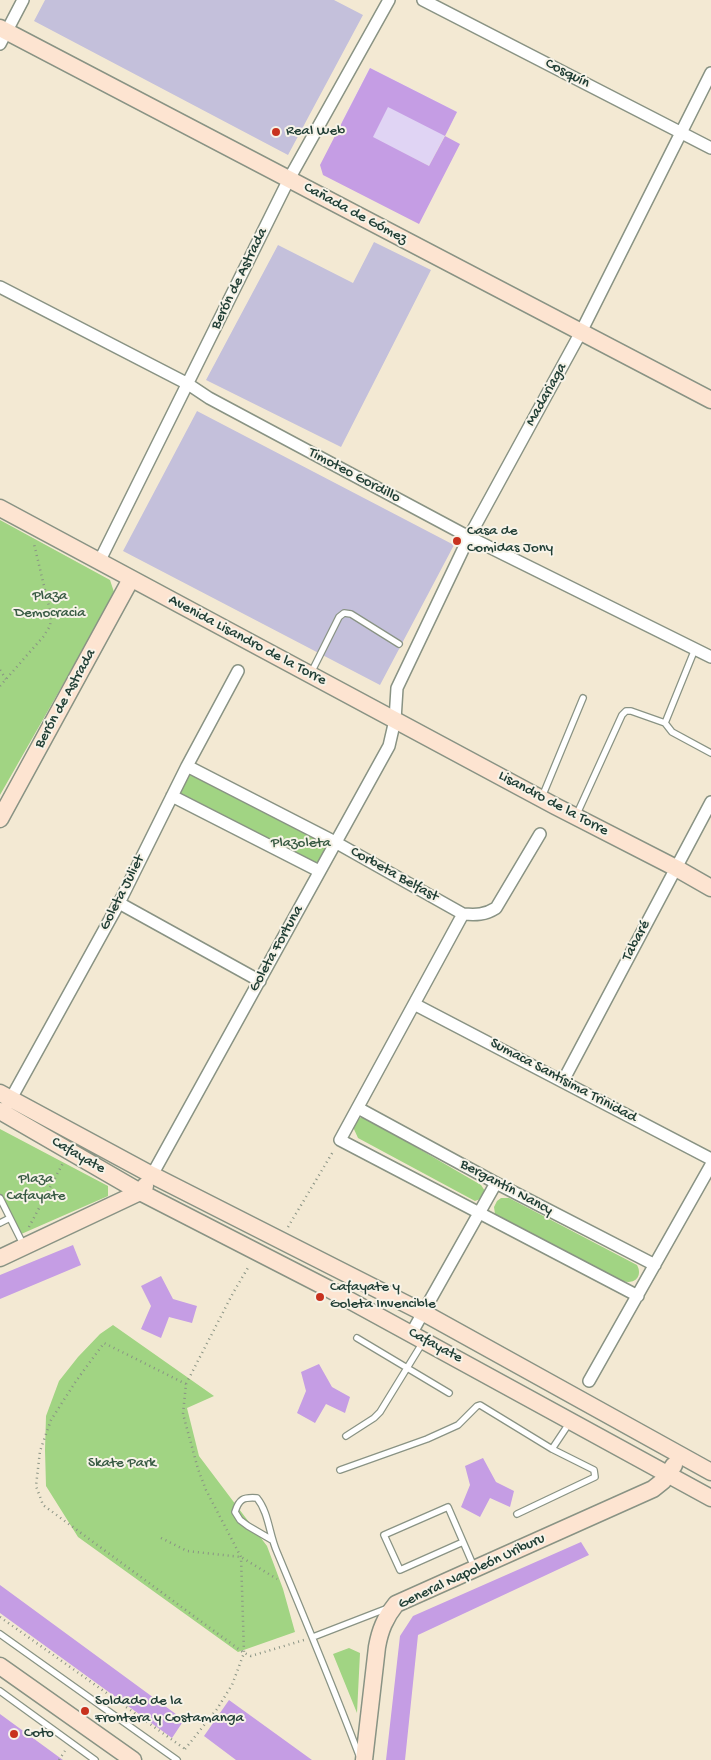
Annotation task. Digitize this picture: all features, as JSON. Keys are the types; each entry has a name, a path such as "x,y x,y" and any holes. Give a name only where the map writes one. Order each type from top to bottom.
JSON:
{"street":[{"path":"2,34 23,0"},
{"name":"Berón de Astrada","path":"100,562 289,179 389,0"},
{"name":"Cosquín","path":"423,0 711,148"},
{"name":"Cañada de Gómez","path":"2,34 289,179 711,400"},
{"name":"Madariaga","path":"395,720 396,688 469,537 581,332 711,73"},
{"name":"Timoteo Gordillo","path":"0,287 188,384 209,398 469,537 711,657"},
{"path":"0,508 100,562"},
{"name":"Avenida Lisandro de la Torre","path":"100,562 395,720"},
{"name":"Berón de Astrada","path":"0,818 131,579"},
{"name":"Goleta Juliet","path":"3,1104 118,903 187,766 238,671"},
{"name":"Lisandro de la Torre","path":"395,720 711,888"},
{"name":"Goleta Fortuna","path":"152,1175 335,842 390,746 395,720"},
{"name":"Corbeta Belfast","path":"187,766 335,842 463,914"},
{"path":"172,796 319,872"},
{"name":"Tabaré","path":"563,1081 711,802"},
{"path":"540,834 496,908 488,913 476,915 463,914 340,1140 638,1296"},
{"path":"118,903 260,981"},
{"name":"Sumaca Santísima Trinidad","path":"414,1004 711,1159"},
{"name":"Cafayate","path":"3,1104 69,1151 140,1192 418,1337 711,1498"},
{"name":"Cafayate","path":"3,1104 152,1175 424,1313 711,1472"},
{"name":"Bergantín Nancy","path":"358,1108 496,1183 655,1265"},
{"path":"589,1381 711,1165"},
{"path":"0,1258 140,1192 152,1175"},
{"path":"418,1337 424,1313 496,1183"},
{"name":"General Napoleón Uriburu","path":"362,1760 377,1646 386,1617 396,1604 653,1489 669,1474 679,1454"},
{"path":"0,1666 133,1760"}],"lane":[{"path":"310,674 339,617 344,613 351,614 399,644"},
{"path":"665,723 695,649"},
{"path":"541,799 583,698"},
{"path":"575,817 626,711 665,723 672,732 711,753"},
{"path":"0,1198 10,1218 29,1244"},
{"path":"0,1223 10,1218"},
{"path":"346,1436 380,1412 406,1367 418,1337"},
{"path":"357,1338 449,1393"},
{"path":"340,1470 458,1425 480,1405 552,1449 594,1470 595,1478 517,1514"},
{"path":"552,1449 571,1420"},
{"path":"272,1540 240,1520 235,1512 238,1503 246,1497 257,1498 263,1505 272,1540 362,1760"},
{"path":"463,1542 400,1570 384,1535 448,1508 475,1569"},
{"path":"313,1638 396,1604"},
{"path":"0,1634 177,1760"},
{"path":"0,1691 95,1760"}],"path":[{"path":"0,686 44,637 50,626 51,615 29,524"},
{"path":"0,670 6,680"},
{"path":"280,1239 340,1140"},
{"path":"29,1244 28,1229 69,1151"},
{"path":"177,1760 232,1686 244,1653 241,1557 206,1490 198,1469 183,1414 186,1384 232,1293 258,1252"},
{"path":"186,1384 104,1343 76,1381 51,1420 40,1451 36,1486 42,1505 244,1653 251,1656 313,1638"},
{"path":"161,1538 188,1551 241,1557 291,1587"},
{"path":"0,1617 185,1749"},
{"path":"59,1760 66,1749"}],"shaded area":[{"path":"45,0 334,0 363,15 288,155 34,21"},
{"path":"370,68 457,112 429,166 342,122"},
{"path":"374,242 431,270 341,447 206,380 278,245 353,283"},
{"path":"197,411 454,545 380,685 123,551"}],"green space":[{"name":"Plaza Democracia","path":"0,520 110,580 114,592 0,795"},
{"name":"Plazoleta","path":"187,766 335,842 319,871 172,796"},
{"path":"360,1118 366,1118 481,1185 485,1191 483,1196 475,1201 358,1138 353,1127 355,1121"},
{"name":"Plaza Cafayate","path":"0,1129 108,1186 108,1196 19,1235 0,1194"},
{"path":"501,1198 509,1198 637,1265 639,1273 637,1279 631,1282 623,1281 499,1219 495,1214 494,1207"},
{"name":"Skate Park","path":"113,1325 214,1396 187,1408 199,1456 267,1546 283,1589 295,1632 238,1652 78,1537 46,1486 46,1416 59,1381 100,1334"},
{"path":"349,1648 360,1653 357,1713 333,1654"}],"building":[{"path":"370,68 457,112 445,136 460,144 419,224 323,175 320,165","holes":["388,107 445,136 429,166 373,137"]},
{"path":"73,1245 81,1265 0,1299 0,1275"},
{"path":"161,1276 173,1299 197,1306 192,1323 169,1317 161,1338 141,1329 151,1306 141,1286"},
{"path":"319,1364 332,1387 350,1397 345,1413 326,1404 315,1423 297,1413 306,1391 301,1372"},
{"path":"483,1458 496,1482 514,1491 510,1507 490,1498 480,1517 461,1507 470,1485 465,1466"},
{"path":"581,1542 589,1555 418,1635 405,1760 386,1760 400,1636 413,1616"},
{"path":"0,1585 184,1720 172,1738 0,1613"},
{"path":"229,1700 312,1760 236,1760 204,1736"},
{"name":"Coto","path":"0,1714 63,1760 0,1760"}],"place":[{"name":"Real Web","path":"276,132"},
{"name":"Casa de Comidas Jony","path":"457,541"},
{"name":"Cafayate y Goleta Invencible","path":"320,1297"},
{"name":"Soldado de la Frontera y Costamanga","path":"85,1711"},
{"name":"Coto","path":"14,1734"}]}
